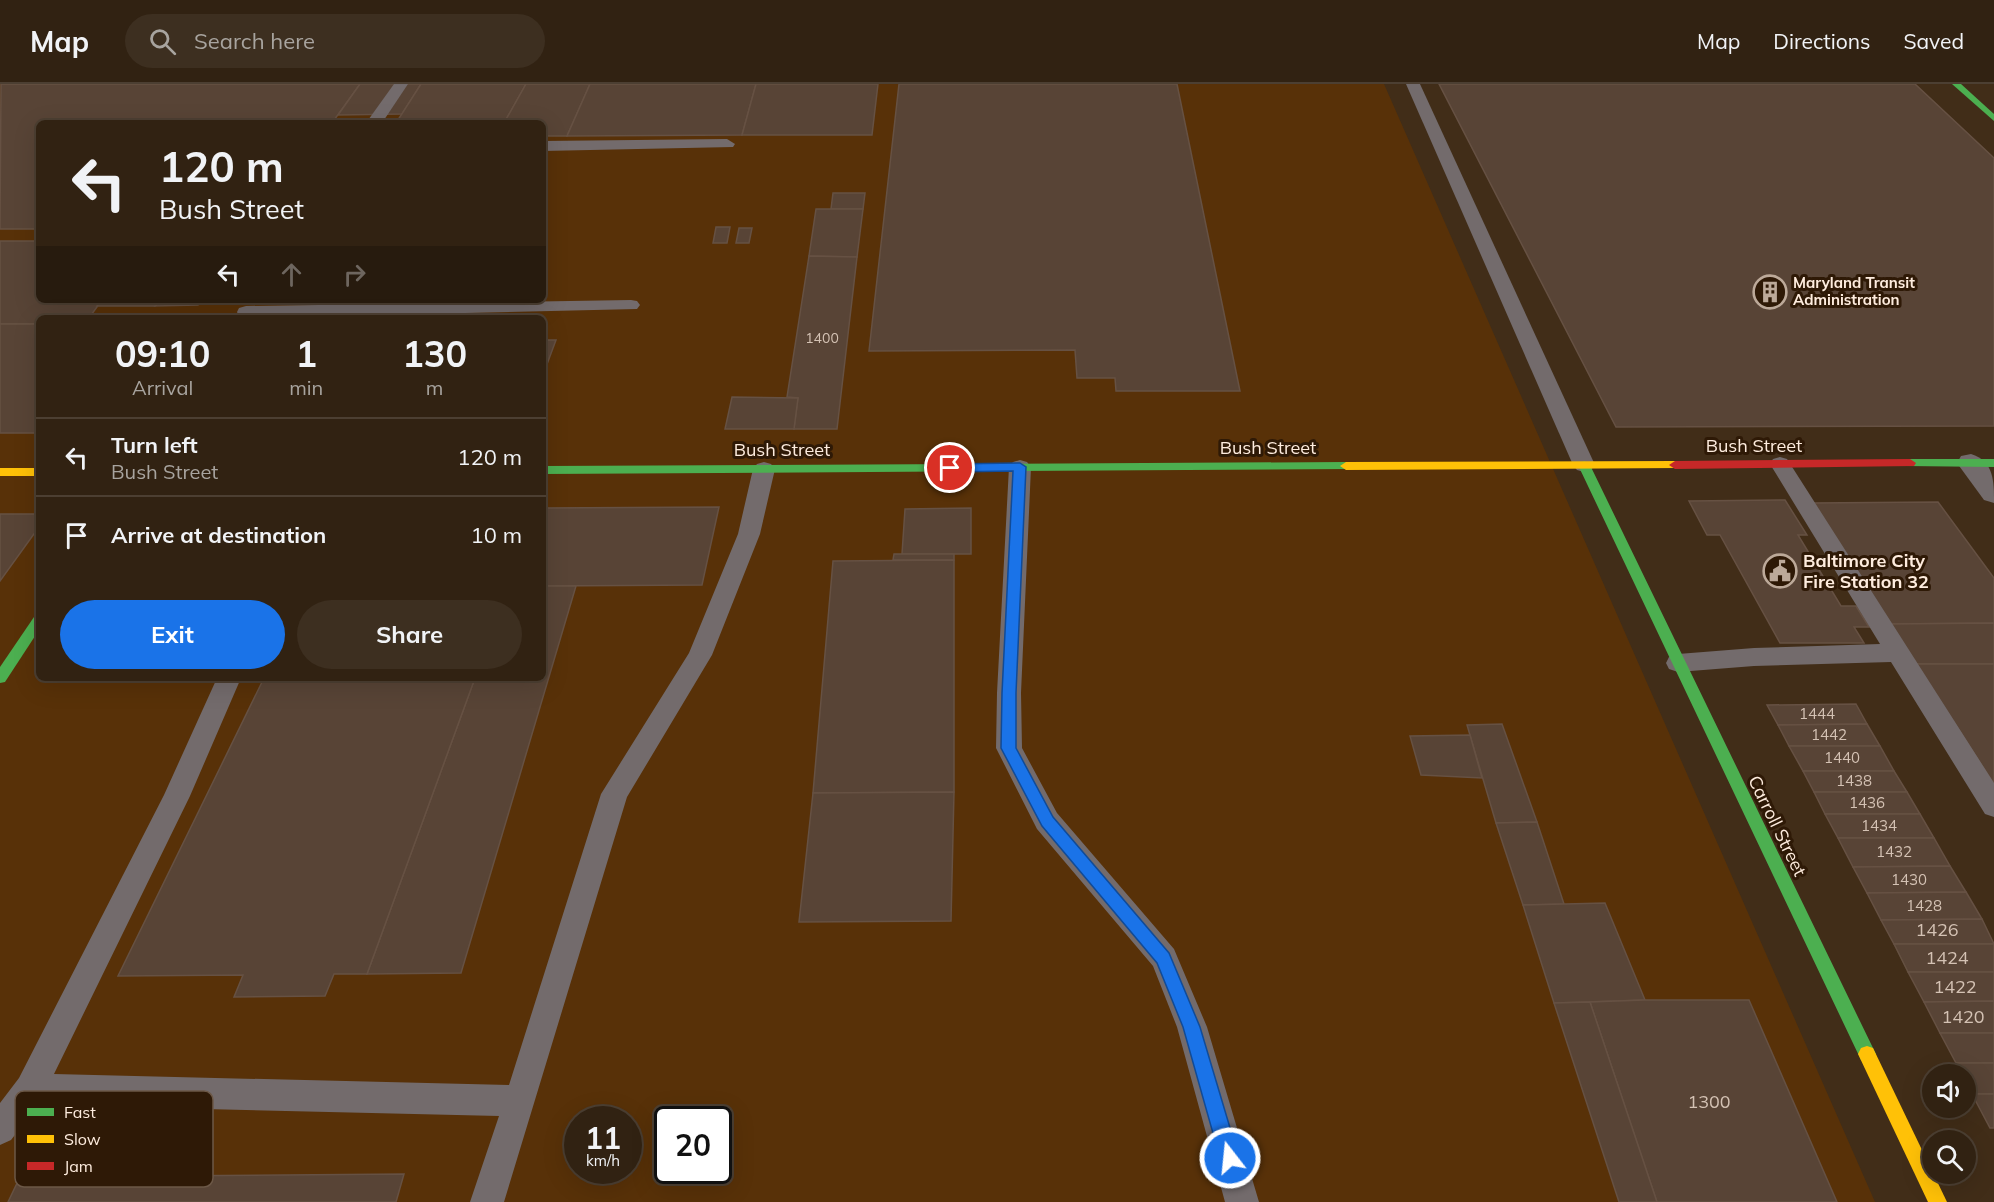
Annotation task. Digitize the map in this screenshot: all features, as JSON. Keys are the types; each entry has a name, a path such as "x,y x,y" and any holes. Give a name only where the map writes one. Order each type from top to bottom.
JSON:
{"street":[{"path":"1956,84 1994,118"},
{"name":"Bush Street","path":"546,470 1983,463"},
{"path":"1983,463 1994,493"},
{"name":"Carroll Street","path":"1584,465 1938,1202"},
{"path":"0,472 36,472"},
{"path":"0,678 36,624"}],"lane":[{"path":"376,120 401,84"},
{"path":"1413,84 1584,465"},
{"path":"546,146 727,144"},
{"path":"248,310 631,305"},
{"path":"1780,464 1994,806"},
{"path":"1020,467 1009,693 1009,748 1047,821 1164,958 1192,1027 1242,1202"},
{"path":"487,1202 614,794 700,655 749,534 764,468"},
{"path":"1678,663 1754,657 1898,653"},
{"path":"112,1091 30,1089 177,796 228,681"},
{"path":"213,1093 520,1101"},
{"path":"0,1129 15,1109"}],"shaded area":[{"path":"0,84 1384,84 1875,1202 0,1202"}],"building":[{"path":"1,84 360,84 334,120 36,120 36,229 0,229"},
{"path":"360,84 421,84 402,114 338,115"},
{"path":"421,84 526,84 506,120 398,120"},
{"path":"526,84 590,84 567,136 546,136 546,120 506,120"},
{"path":"590,84 756,84 742,135 567,136"},
{"path":"756,84 878,84 872,135 742,135"},
{"path":"899,84 1177,84 1240,391 1116,391 1115,378 1077,378 1075,350 869,351"},
{"name":"Maryland Transit Administration","path":"1439,84 1915,84 1994,158 1994,426 1616,427"},
{"path":"833,193 865,193 863,209 831,209"},
{"path":"816,209 863,209 857,257 809,256"},
{"path":"716,227 730,227 727,243 713,243"},
{"path":"739,228 752,228 749,243 736,243"},
{"path":"0,241 36,241 36,303 100,303 91,315 36,315 36,324 0,324"},
{"path":"809,256 857,257 837,429 794,429 798,398 787,397"},
{"path":"100,303 158,303 155,306 97,306"},
{"path":"158,303 200,303 198,305 155,306"},
{"path":"0,324 36,324 36,433 0,433"},
{"path":"546,340 556,340 546,367"},
{"path":"732,397 798,398 794,429 725,429"},
{"name":"Baltimore City Fire Station 32","path":"1785,500 1807,535 1798,535 1841,606 1856,606 1869,627 1854,627 1864,643 1780,643 1720,535 1707,535 1689,501"},
{"path":"1938,502 1994,578 1994,623 1891,624 1812,503"},
{"path":"719,507 702,585 546,586 546,508"},
{"path":"971,508 971,554 902,554 905,509"},
{"path":"0,514 36,514 36,531 0,581"},
{"path":"894,554 954,554 954,560 893,560"},
{"path":"954,560 954,792 813,793 833,561"},
{"path":"546,586 576,586 461,973 367,974 474,681 546,681"},
{"path":"1994,623 1994,664 1916,664 1891,624"},
{"path":"1916,664 1994,664 1994,784"},
{"path":"263,681 474,681 367,974 334,974 325,996 234,997 243,975 118,976"},
{"path":"1856,704 1867,724 1778,725 1767,705"},
{"path":"1502,724 1537,822 1496,823 1467,725"},
{"path":"1867,724 1880,746 1789,746 1778,725"},
{"path":"1470,735 1482,778 1421,775 1410,736"},
{"path":"1789,746 1880,746 1894,771 1803,771"},
{"path":"1803,771 1894,771 1907,792 1814,792"},
{"path":"954,792 951,921 799,922 813,793"},
{"path":"1814,792 1907,792 1920,814 1825,814"},
{"path":"1825,814 1920,814 1934,838 1838,838"},
{"path":"1537,822 1564,904 1523,905 1496,823"},
{"path":"1838,838 1934,838 1950,866 1853,867"},
{"path":"1950,866 1966,892 1867,893 1853,867"},
{"path":"1966,892 1982,919 1881,920 1867,893"},
{"path":"1605,903 1645,1000 1554,1003 1523,905"},
{"path":"1982,919 1994,944 1894,944 1881,920"},
{"path":"1894,944 1994,944 1994,972 1908,972"},
{"path":"1908,972 1994,972 1994,1001 1924,1002"},
{"path":"1749,1000 1837,1202 1657,1202 1590,1002"},
{"path":"1994,1001 1994,1033 1940,1033 1924,1002"},
{"path":"1590,1002 1657,1202 1619,1202 1554,1003"},
{"path":"1940,1033 1994,1033 1994,1063 1956,1063"},
{"path":"1994,1063 1994,1094 1976,1094 1976,1064 1957,1064"},
{"path":"1976,1094 1994,1094 1994,1128 1990,1128 1976,1102"},
{"path":"404,1174 396,1202 8,1202 15,1187 213,1187 213,1175"}],"traffic: fast":[{"path":"1956,84 1994,118"},
{"path":"1910,463 1994,463"},
{"path":"1584,465 1867,1054"},
{"path":"546,470 1346,466"},
{"path":"0,678 36,624"}],"traffic: slow":[{"path":"1346,466 1675,465"},
{"path":"0,472 36,472"},
{"path":"1867,1054 1938,1202"}],"traffic: jam":[{"path":"1675,465 1910,463"}],"place":[{"name":"Maryland Transit Administration","path":"1770,292"},
{"name":"Baltimore City Fire Station 32","path":"1780,571"}],"route":[{"path":"950,468 1020,467 1009,693 1009,748 1047,821 1164,958 1192,1027 1230,1158"}]}
